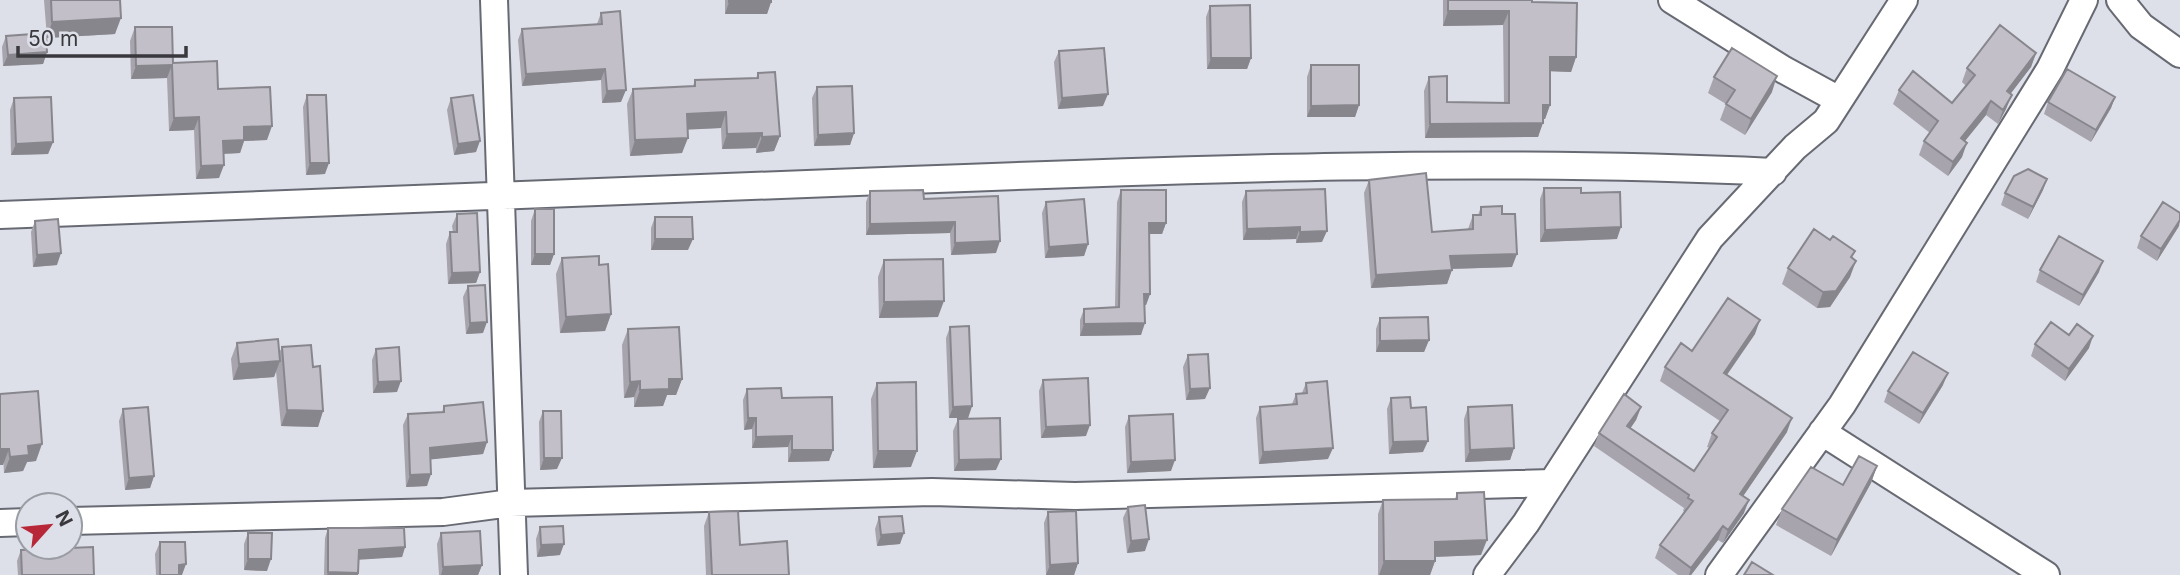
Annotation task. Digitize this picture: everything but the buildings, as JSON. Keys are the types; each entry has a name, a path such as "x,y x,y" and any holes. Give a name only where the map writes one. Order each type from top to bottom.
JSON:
{"street":[{"path":"494,0 514,575"},
{"path":"1672,0 1784,70 1839,100"},
{"path":"1487,575 1552,483 1710,238 1795,147 1826,121 1904,0"},
{"path":"1719,575 1842,405 2050,69 2084,0"},
{"path":"2120,0 2141,26 2180,54"},
{"path":"0,215 1349,166 1646,166 1773,172"},
{"path":"1822,432 2046,575"},
{"path":"84,521 443,512 511,502 932,492 1075,496 1552,483"}]}
